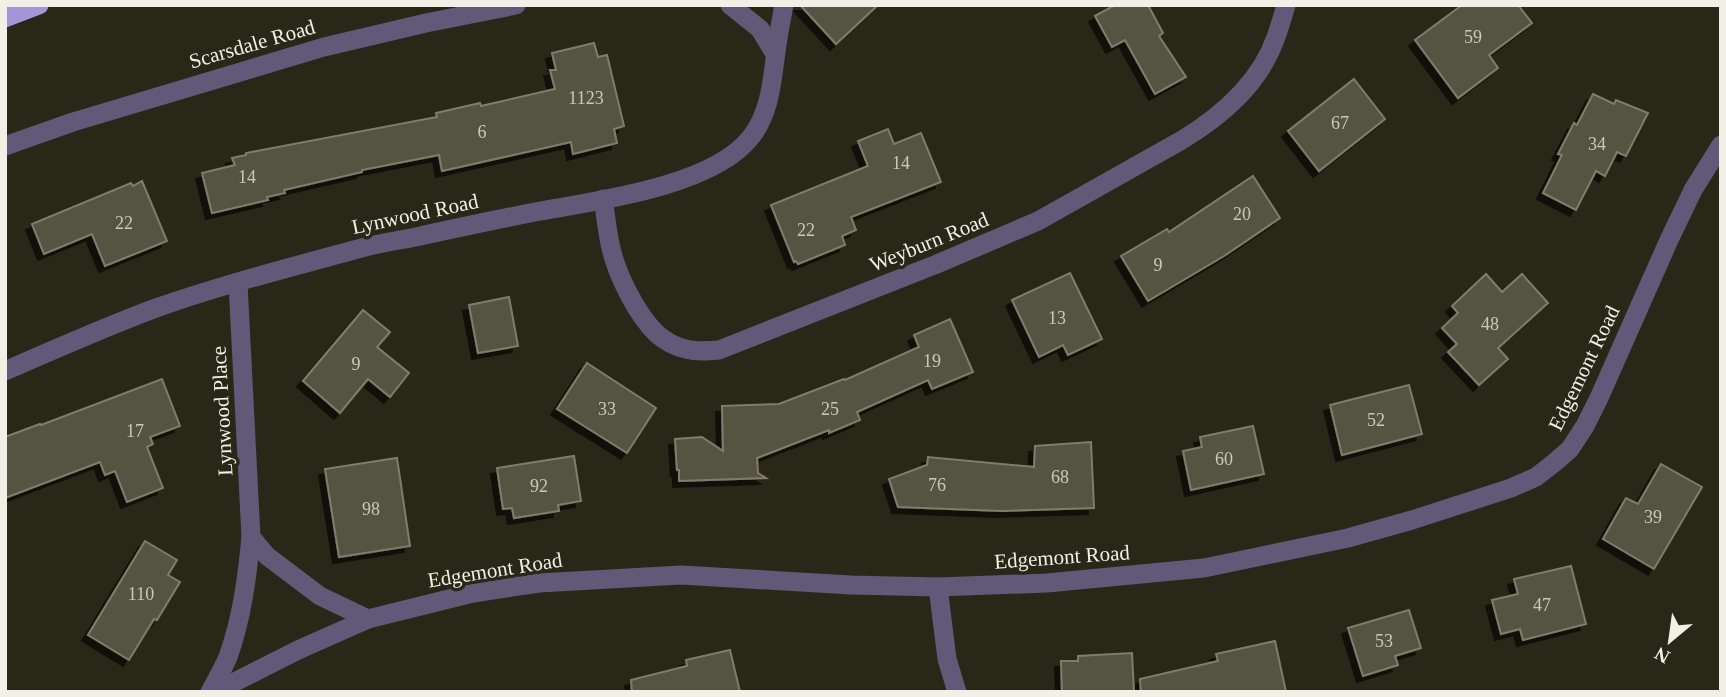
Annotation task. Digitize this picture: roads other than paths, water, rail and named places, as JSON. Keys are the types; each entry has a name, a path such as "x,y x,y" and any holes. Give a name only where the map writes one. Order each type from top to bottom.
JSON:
{"highway":[{"path":"5,18 39,5"}],"street":[{"name":"Scarsdale Road","path":"5,146 73,122 324,47 516,5"},
{"path":"730,5 760,29 775,54"},
{"name":"Lynwood Road","path":"5,371 158,308 238,283 358,249 662,186 720,163 751,138 764,112 772,85 784,5"},
{"name":"Weyburn Road","path":"603,200 611,250 646,322 659,335 687,350 719,350 1038,221 1182,140 1204,126 1243,92 1268,56 1286,5"},
{"name":"Edgemont Road","path":"212,692 368,619 473,593 539,583 681,575 938,587 1047,583 1204,568 1348,538 1511,488 1536,477 1570,449 1585,426 1693,190 1721,145"},
{"name":"Lynwood Place","path":"212,692 227,659 237,625 245,590 251,537 238,283"},
{"path":"251,537 267,556 320,596 368,619"},
{"path":"938,587 947,659 957,692"}]}
